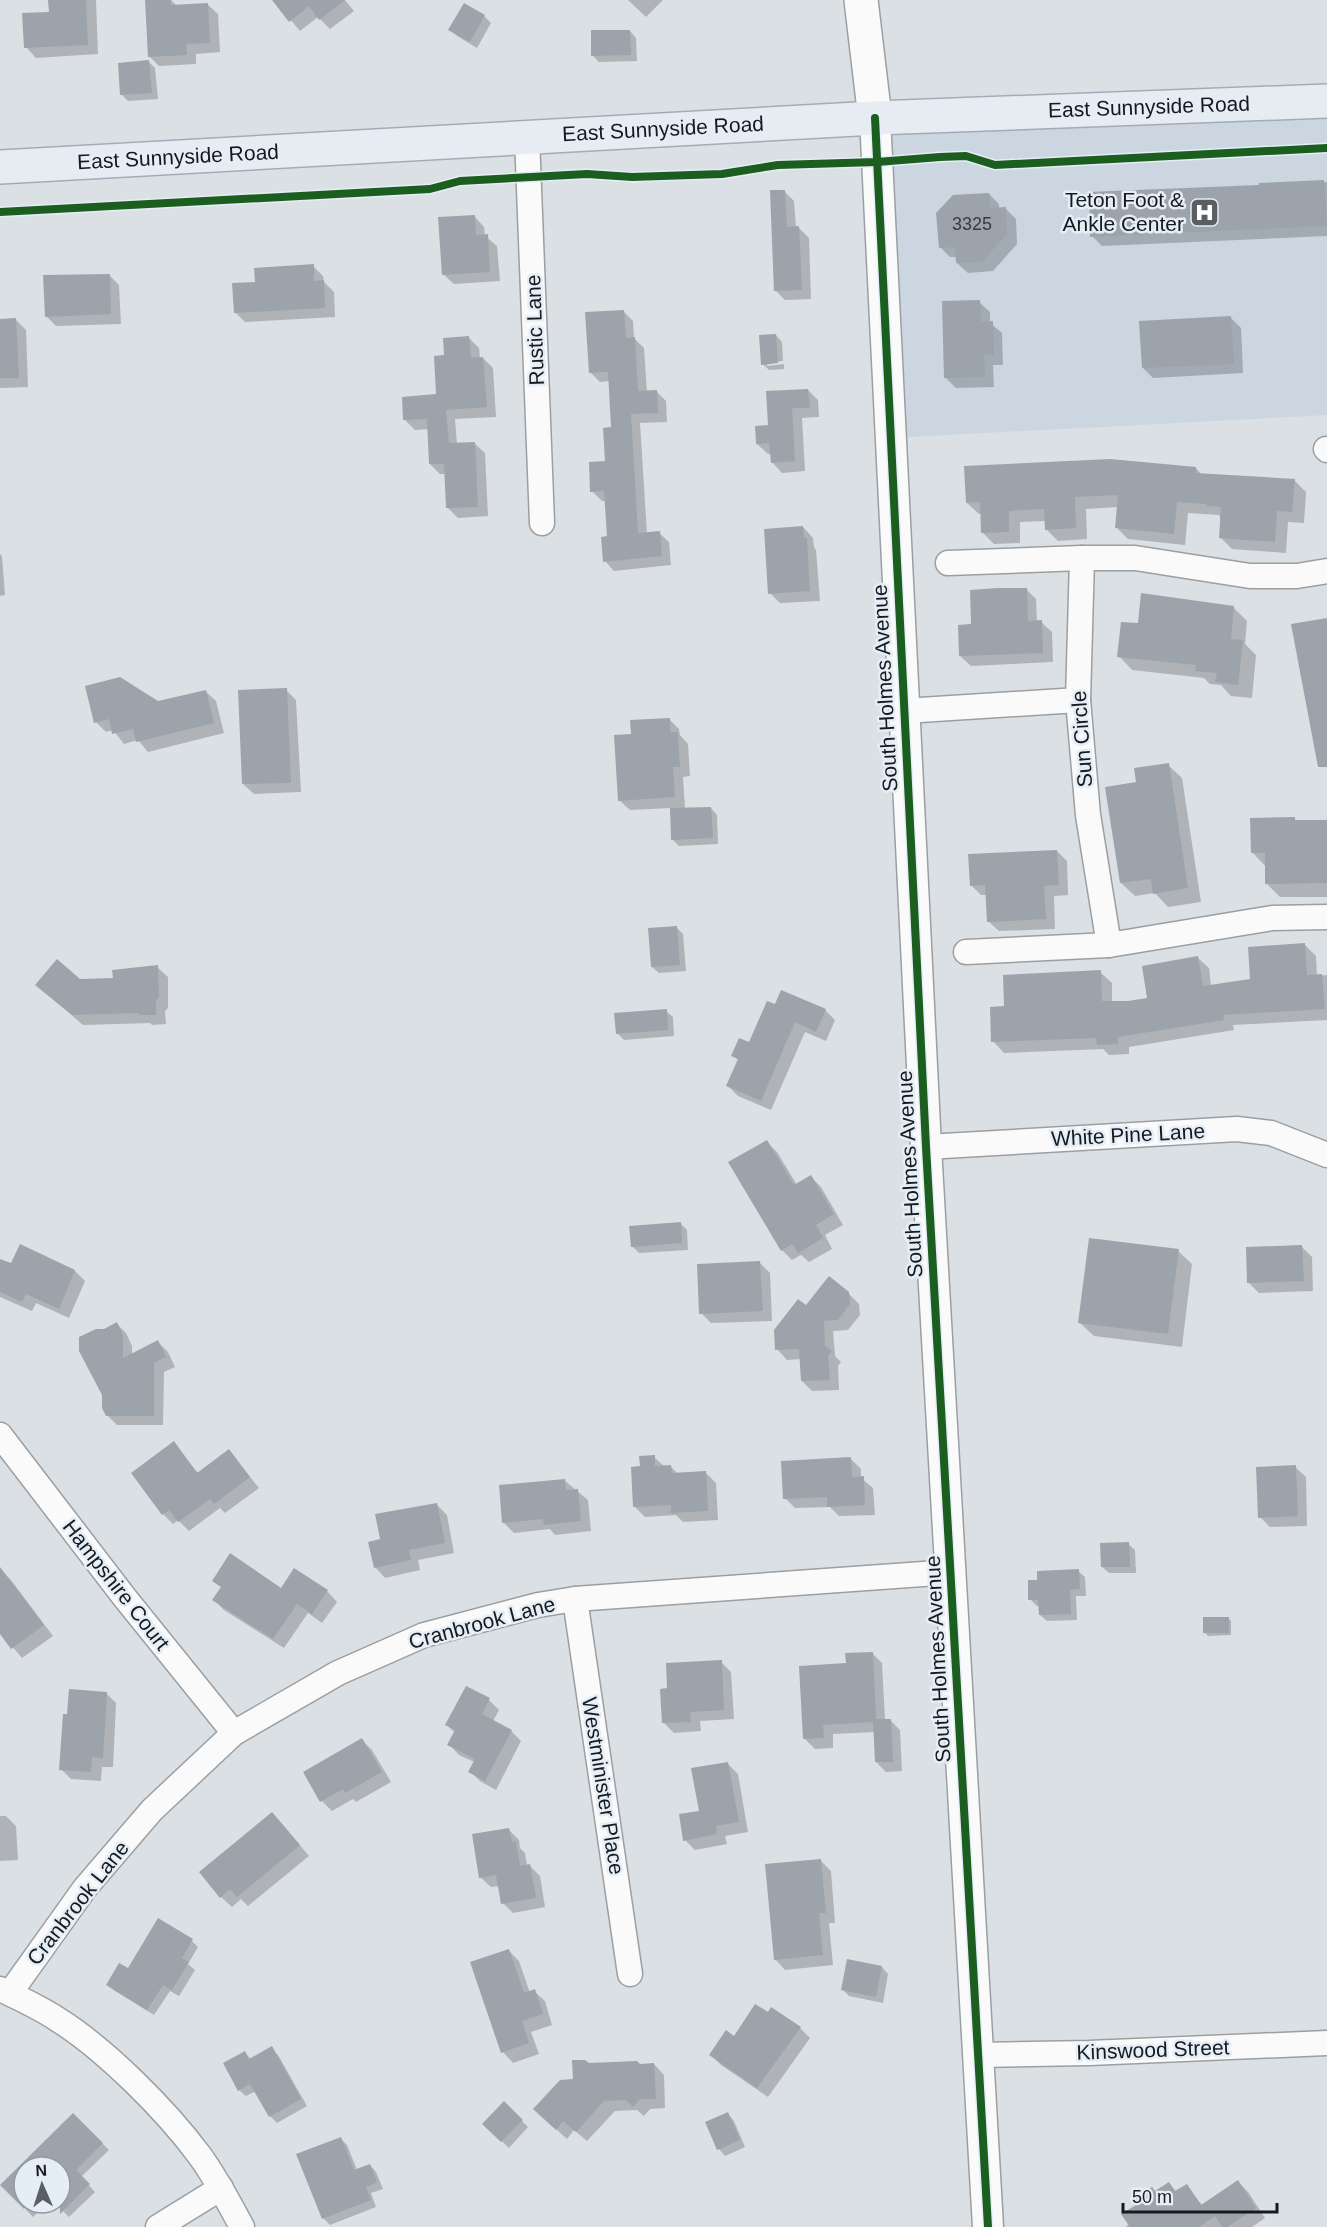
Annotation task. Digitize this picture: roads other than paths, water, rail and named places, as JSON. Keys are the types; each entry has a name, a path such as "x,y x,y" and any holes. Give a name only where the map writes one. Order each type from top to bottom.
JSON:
{"main road":[{"name":"South Holmes Avenue","path":"861,0 875,118"},
{"name":"East Sunnyside Road","path":"0,167 875,118 1327,101"}],"street":[{"name":"South Holmes Avenue","path":"875,118 926,1147 988,2227"},
{"name":"Rustic Lane","path":"527,136 542,523"},
{"name":"Sun Circle","path":"1082,558 1078,700 1088,815 1109,945"},
{"path":"948,563 1135,558 1250,576 1297,576 1327,571"},
{"path":"904,711 1078,700"},
{"path":"966,952 1109,945 1272,918 1327,917"},
{"name":"White Pine Lane","path":"926,1147 1237,1129 1271,1133 1327,1155"},
{"name":"Hampshire Court","path":"0,1435 125,1599 234,1733"},
{"name":"Cranbrook Lane","path":"5,1991 85,1888 152,1810 234,1733 338,1673 424,1635 538,1605 575,1599 951,1572"},
{"name":"Westminister Place","path":"575,1599 630,1974"},
{"path":"5,1991 57,2019 100,2050 156,2104 200,2155 242,2227"},
{"name":"Kinswood Street","path":"978,2055 1089,2053 1327,2043"},
{"path":"158,2227 221,2188"}],"place":[{"name":"Teton Foot & Ankle Center","path":"1205,212"}]}
